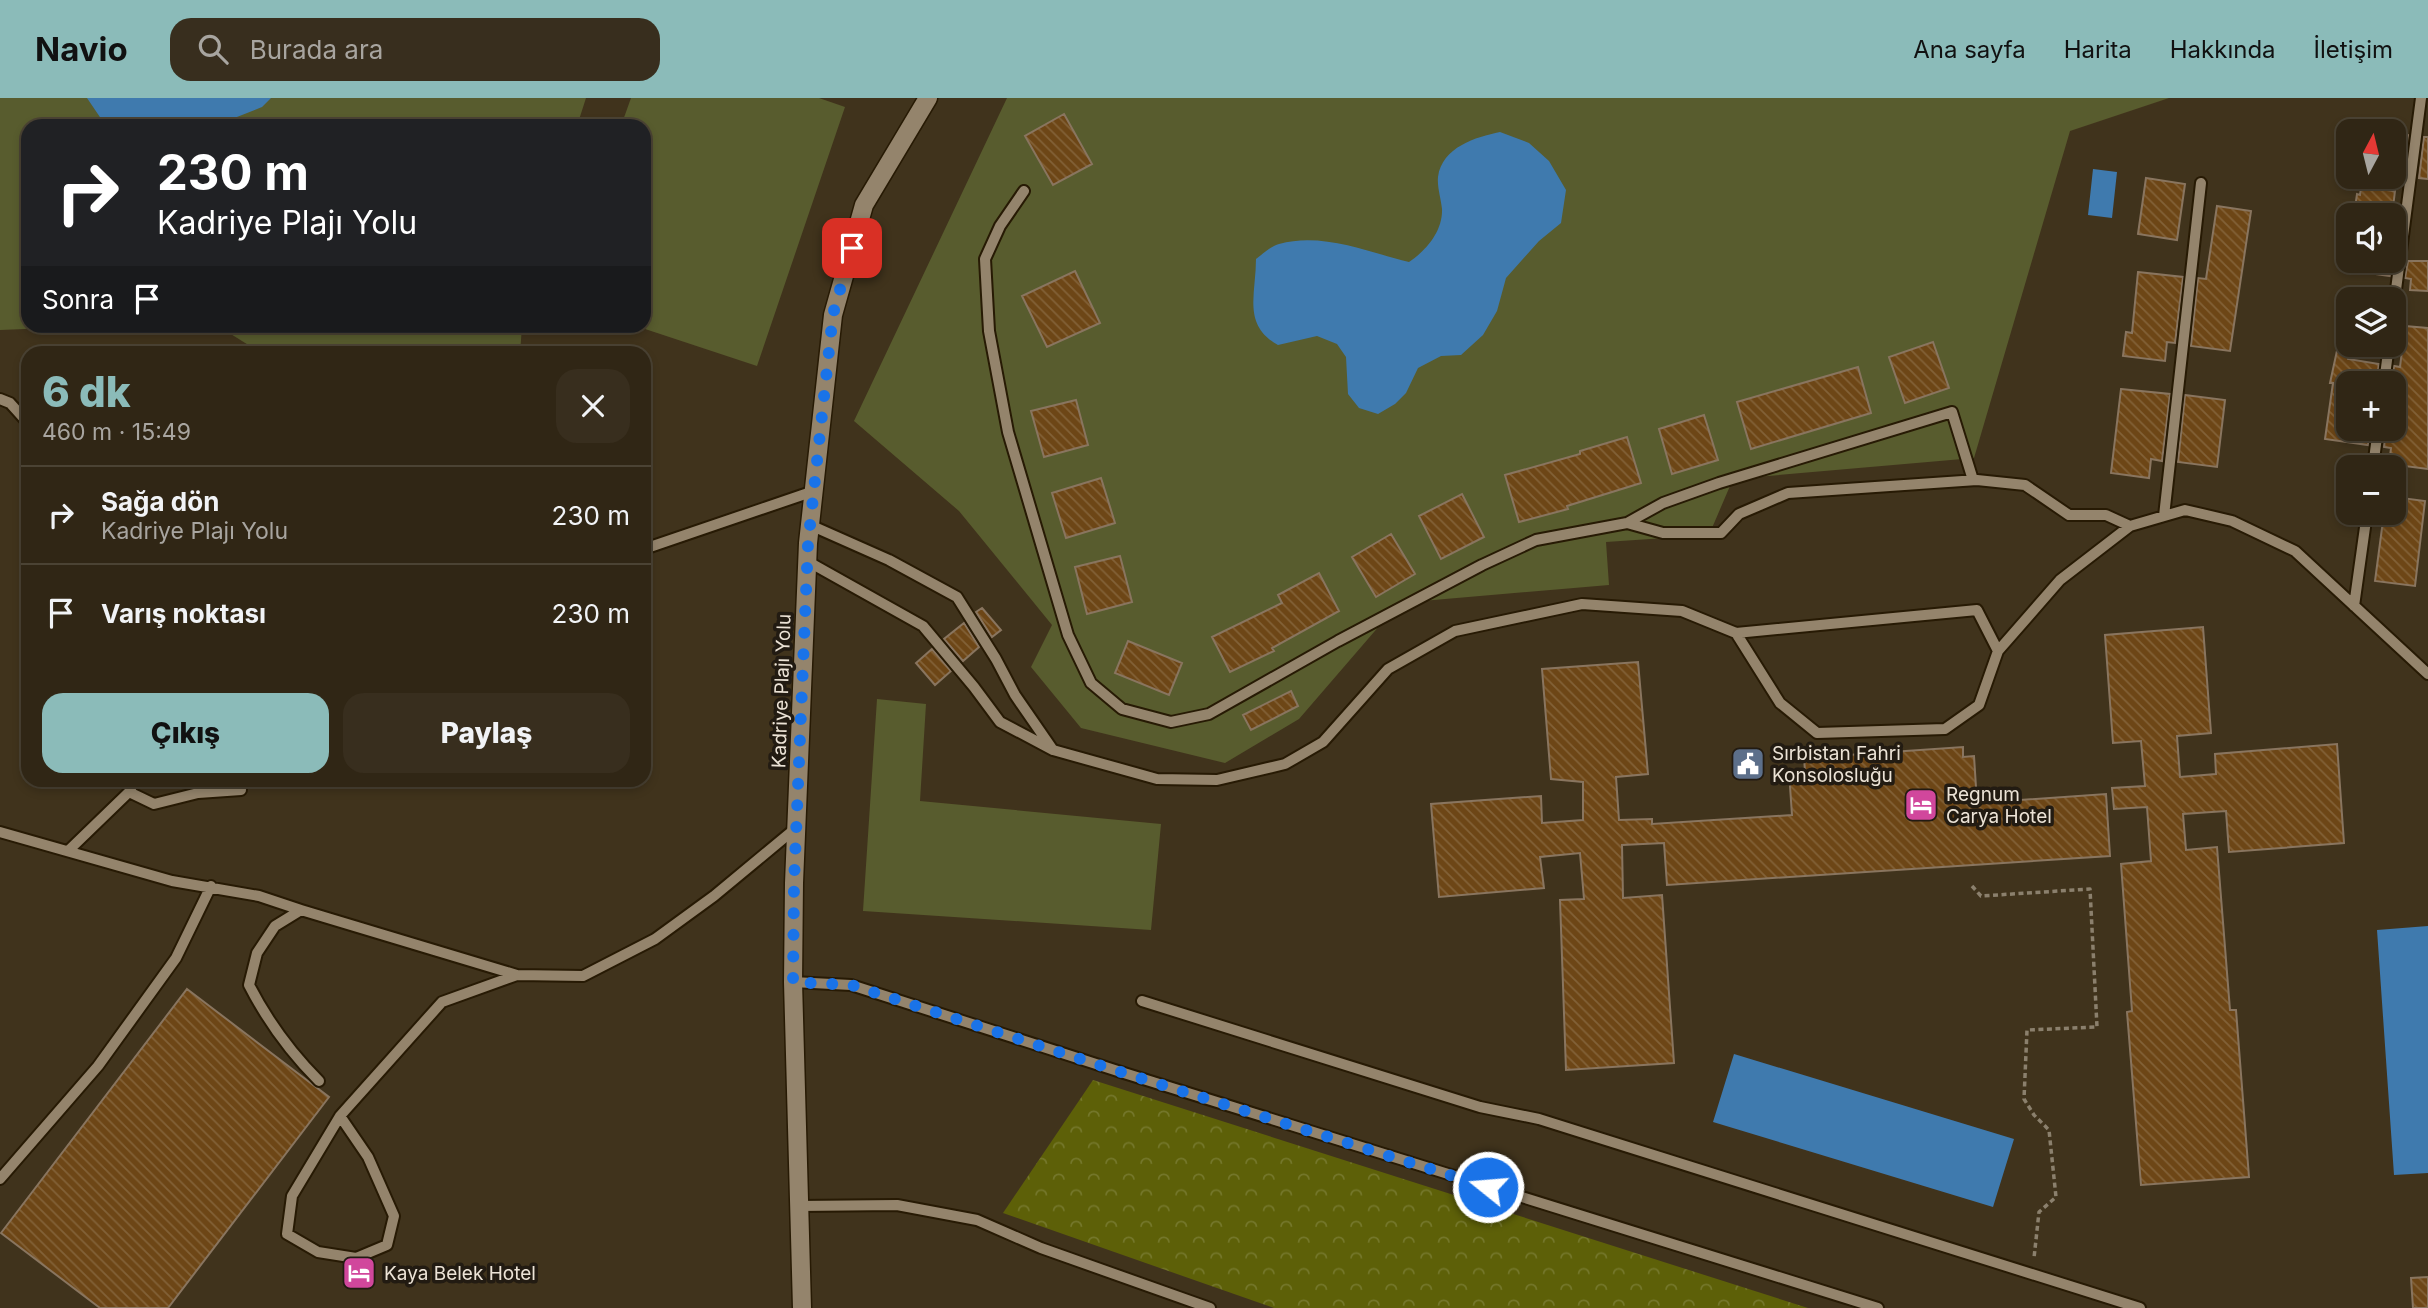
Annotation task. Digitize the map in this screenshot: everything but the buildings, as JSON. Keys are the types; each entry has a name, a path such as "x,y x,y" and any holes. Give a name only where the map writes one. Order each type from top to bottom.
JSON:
{"street":[{"name":"Kadriye Plajı Yolu","path":"802,1308 793,982 796,828 810,525 833,314 864,205 928,98"}],"lane":[{"path":"2396,287 2421,98"},
{"path":"2164,516 2201,183"},
{"path":"1024,191 1000,226 985,258 989,331 1008,432 1068,635 1091,683 1122,709 1171,722 1209,714 1338,641 1536,540 1628,523 1663,503 1719,483 1952,412 1973,480"},
{"path":"0,400 10,403 21,415"},
{"path":"1628,523 1662,533 1721,533 1739,514 1788,493 1973,480 2025,485 2069,515 2106,515 2130,526"},
{"path":"651,547 814,491"},
{"path":"1736,633 1780,703 1817,733 1945,729 1979,705 1997,651 2060,580 2130,526 2185,510 2232,521 2295,551 2428,674"},
{"path":"810,525 889,560 957,597 1015,695 1053,750"},
{"path":"2354,606 2365,525"},
{"path":"807,561 923,626 1000,722 1053,750 1157,779 1217,780 1285,764 1323,742 1388,669 1455,631 1582,604 1682,611 1736,633 1977,610 1997,651"},
{"path":"68,851 132,787"},
{"path":"129,792 154,804 198,793 241,790 241,787"},
{"path":"0,832 172,881 259,896 517,975 583,975 655,939 714,896 796,828"},
{"path":"0,1179 98,1066 176,958 211,886"},
{"path":"301,910 275,926 257,953 249,985 268,1020 297,1059 319,1081"},
{"path":"340,1116 368,1157 394,1216 387,1245 356,1258 318,1252 287,1234 292,1196 340,1116 442,1002 517,975"},
{"path":"793,982 851,985 1137,1078 1878,1308"},
{"path":"1142,1001 1480,1107 1539,1119 2140,1308"},
{"path":"799,1206 897,1205 976,1220 1041,1248 1210,1308"}],"path":[{"path":"1972,886 1981,896 2090,889 2097,1027 2027,1030 2024,1099 2034,1115 2049,1130 2056,1197 2039,1212 2032,1274"}],"green space":[{"path":"0,98 586,98 579,119 21,119 21,329 0,330"},
{"path":"631,98 819,98 845,107 757,366 651,331 651,119 624,119"},
{"path":"1007,98 2169,98 2070,131 1974,458 1733,479 1709,535 1606,542 1609,585 1399,603 1299,719 1225,763 1081,728 1031,667 1052,625 959,511 854,421"},
{"path":"229,333 522,333 521,346 250,346"},
{"path":"877,699 926,704 920,801 1161,824 1151,930 863,911"},
{"path":"1093,1080 1808,1308 1274,1308 1003,1213"}],"water":[{"path":"87,98 271,98 262,107 232,119 101,119"},
{"path":"1500,132 1529,143 1549,161 1566,190 1561,223 1539,241 1506,278 1497,311 1483,335 1461,355 1441,356 1418,368 1406,393 1395,404 1378,414 1359,408 1348,394 1346,357 1337,344 1317,336 1278,345 1259,328 1253,308 1256,259 1279,244 1312,240 1345,245 1409,262 1427,246 1440,225 1442,209 1438,177 1446,158 1462,145"},
{"path":"2093,169 2117,172 2112,218 2088,215"},
{"path":"2428,926 2428,1173 2394,1175 2377,930"},
{"path":"1734,1054 2014,1139 1993,1207 1713,1122"}],"place":[{"name":"Sırbistan Fahri Konsolosluğu","path":"1748,764"},
{"name":"Regnum Carya Hotel","path":"1921,805"},
{"name":"Kaya Belek Hotel","path":"359,1273"}],"route":[{"path":"852,248 833,314 808,544 794,883 793,982 851,985 1488,1187"}]}
